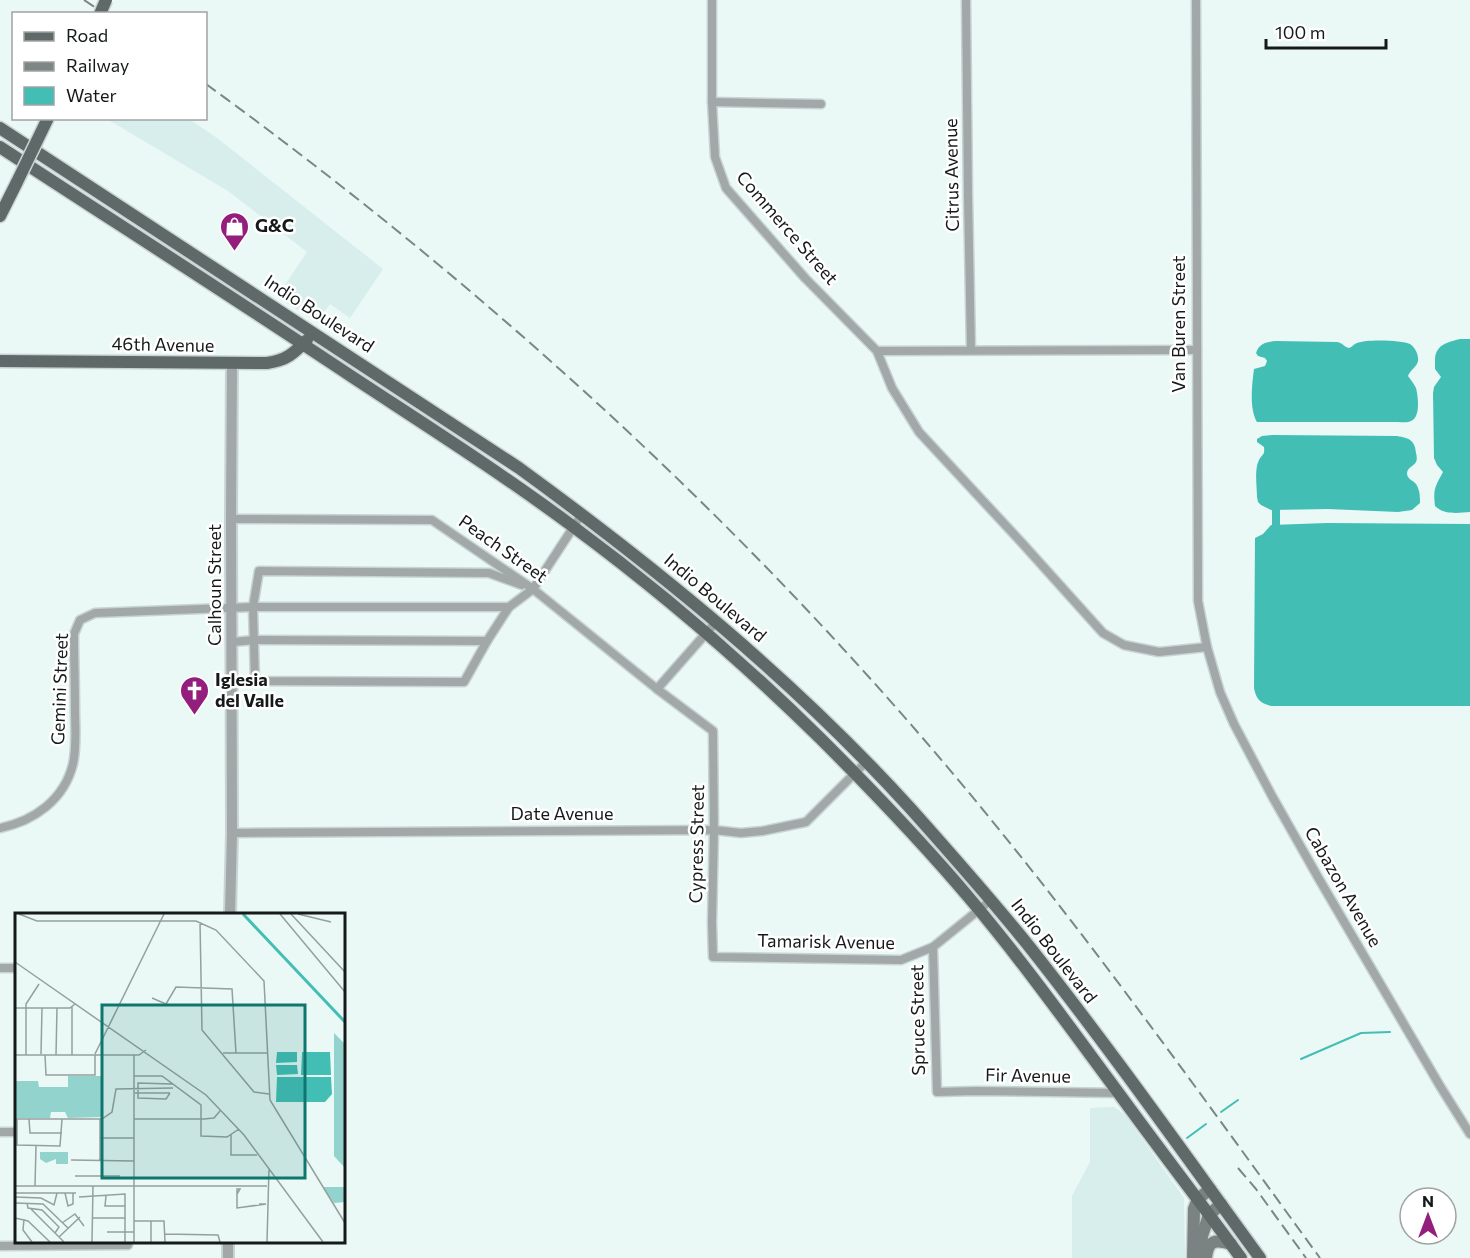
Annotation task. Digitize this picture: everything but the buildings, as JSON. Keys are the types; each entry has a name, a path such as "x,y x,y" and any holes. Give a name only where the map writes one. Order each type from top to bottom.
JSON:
{"main road":[{"path":"0,216 47,120"},
{"name":"Indio Boulevard","path":"0,128 519,468 675,587 785,683 866,762 991,900 1067,994 1260,1258"},
{"name":"Indio Boulevard","path":"0,147 496,472 636,575 706,633 855,773 919,840 979,910 1032,975 1241,1258"},
{"name":"46th Avenue","path":"0,361 267,363 293,355 314,332"},
{"path":"1193,1258 1193,1218 1197,1199 1210,1189"},
{"path":"1200,1258 1202,1236 1209,1215 1221,1204"},
{"path":"1206,1258 1208,1247 1213,1242 1222,1241 1231,1244"}],"street":[{"name":"Commerce Street","path":"712,0 712,102 715,157 726,188 805,278 877,351"},
{"name":"Citrus Avenue","path":"966,0 971,350"},
{"name":"Van Buren Street","path":"1196,0 1197,601 1207,647"},
{"path":"712,102 821,104"},
{"path":"1197,350 877,351 892,388 919,432 1103,633 1124,645 1159,651 1207,647"},
{"name":"Calhoun Street","path":"230,913 232,363"},
{"path":"232,681 464,682 509,607 533,589 582,514"},
{"name":"Peach Street","path":"231,519 432,520 533,589 713,731"},
{"path":"255,681 253,607 259,571 489,573 533,589"},
{"path":"232,609 253,607 509,607"},
{"name":"Gemini Street","path":"0,828 16,825 42,811 56,798 73,765 75,750 74,634 80,620 95,613 232,609"},
{"path":"657,689 716,622"},
{"path":"232,642 255,640 487,641"},
{"name":"Cabazon Avenue","path":"1207,647 1220,692 1272,796 1470,1134"},
{"name":"Cypress Street","path":"713,731 713,957"},
{"name":"Date Avenue","path":"232,833 714,830 741,833 762,831 807,822 866,762"},
{"name":"Tamarisk Avenue","path":"713,957 902,960 933,947 991,900"},
{"name":"Spruce Street","path":"933,947 937,1092"},
{"name":"Fir Avenue","path":"937,1092 1119,1094"},
{"path":"0,1245 128,1245"}],"shaded area":[{"path":"109,120 190,120 217,138 383,269 350,318 330,304 317,322 277,297 307,252 228,191"},
{"path":"1114,1107 1125,1115 1184,1198 1185,1258 1072,1258 1072,1196 1090,1162 1090,1108"}],"water":[{"path":"1460,339 1470,339 1470,512 1451,513 1435,506 1435,488 1443,472 1434,458 1433,393 1441,377 1435,369 1438,350 1444,344"},
{"path":"1276,341 1337,342 1349,348 1357,343 1368,341 1410,344 1414,347 1418,359 1408,376 1417,392 1418,406 1414,419 1406,422 1257,422 1252,403 1254,369 1265,366 1267,361 1256,353 1261,345"},
{"path":"1272,435 1397,436 1408,439 1413,442 1417,458 1407,474 1417,486 1420,503 1412,510 1398,512 1328,509 1271,510 1258,502 1256,473 1257,464 1264,453 1264,447 1257,442 1257,439"},
{"path":"1470,524 1470,706 1271,706 1257,698 1254,688 1255,538 1263,534 1271,525"}],"waterway":[{"path":"1276,510 1276,525"},
{"path":"1301,1059 1361,1033 1390,1032"},
{"path":"1221,1112 1238,1100"},
{"path":"1187,1138 1206,1124"}],"railway":[{"path":"84,0 102,12"},
{"path":"207,85 307,159 501,318 595,401 687,488 775,577 861,668 994,823 1090,945 1320,1258"},
{"path":"1238,1168 1306,1258"}],"place":[{"name":"G&C","path":"234,252"},
{"name":"Iglesia del Valle","path":"194,716"}]}
